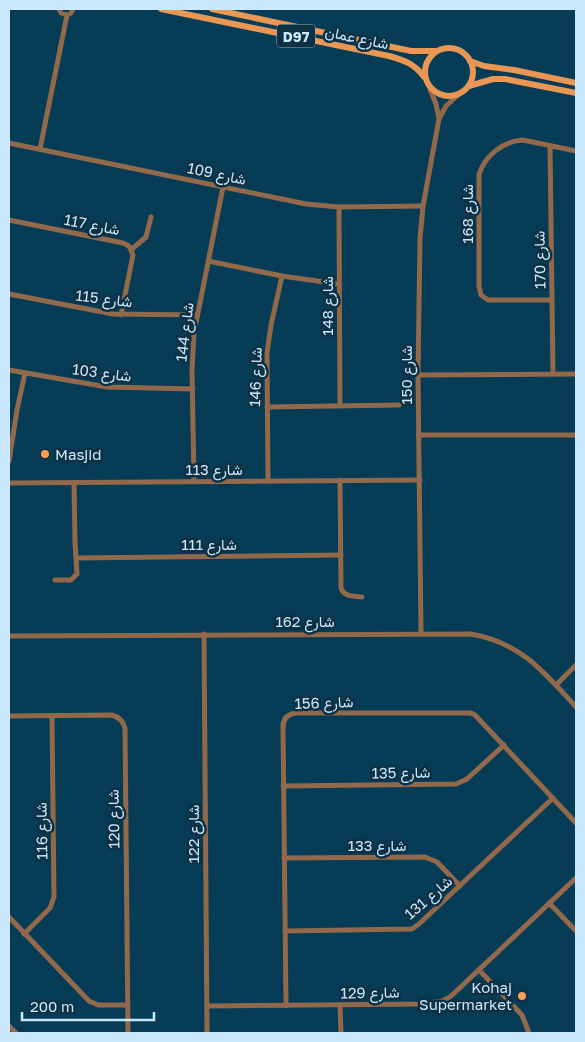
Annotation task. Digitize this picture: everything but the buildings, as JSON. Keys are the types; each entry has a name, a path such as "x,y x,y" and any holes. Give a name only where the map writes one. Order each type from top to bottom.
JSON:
{"main road":[{"name":"شارع عمان","path":"161,9 384,55 408,62 420,71 424,77"},
{"name":"شارع عمان","path":"212,9 411,51 436,51"},
{"path":"470,86 473,73 470,60 466,55 449,48 436,51 426,62 424,77 430,89 442,96 457,96 470,86 487,80 505,79 576,94"},
{"path":"470,60 484,66 514,70 576,83"}],"street":[{"path":"59,9 61,13 66,15"},
{"path":"66,15 71,13 73,9"},
{"path":"40,149 66,15"},
{"name":"شارع 150","path":"430,89 439,119"},
{"name":"شارع 150","path":"421,633 418,376 419,256 423,206 439,119 446,106 457,96"},
{"name":"شارع 168","path":"552,300 488,300 481,295 479,286 479,182 482,166 493,154 510,142 523,140 576,152"},
{"name":"شارع 109","path":"9,143 297,202 339,207 423,206"},
{"name":"شارع 170","path":"550,146 553,374"},
{"name":"شارع 144","path":"194,482 193,352 197,314 223,187"},
{"name":"شارع 148","path":"339,207 340,406"},
{"path":"132,249 146,238 152,217"},
{"name":"شارع 117","path":"9,220 123,243 132,249 133,258 121,315"},
{"path":"208,261 282,276 339,284"},
{"name":"شارع 146","path":"268,481 267,367 269,339 282,276"},
{"name":"شارع 115","path":"9,294 99,313 121,315 197,314"},
{"name":"شارع 103","path":"9,370 107,388 193,389"},
{"path":"9,462 25,373"},
{"path":"418,376 576,374"},
{"path":"267,407 399,405"},
{"path":"419,435 576,434"},
{"path":"340,480 342,591 348,596 362,597"},
{"name":"شارع 113","path":"9,483 420,480"},
{"path":"56,580 74,579 77,574 74,483"},
{"name":"شارع 111","path":"77,558 341,555"},
{"name":"شارع 122","path":"204,634 207,1033"},
{"name":"شارع 162","path":"9,636 471,634 500,641 525,656 576,707"},
{"path":"556,685 576,666"},
{"name":"شارع 156","path":"286,1006 283,723 292,714 467,712 475,715 576,823"},
{"name":"شارع 120","path":"9,716 112,715 121,719 125,728 128,1033"},
{"name":"شارع 116","path":"24,934 50,908 54,897 52,716"},
{"name":"شارع 135","path":"284,786 456,784 467,780 504,745"},
{"name":"شارع 131","path":"285,931 412,929 553,798"},
{"name":"شارع 133","path":"284,858 425,857 437,862 460,886"},
{"name":"شارع 129","path":"207,1006 432,1004 450,996 576,878"},
{"path":"550,903 576,932"},
{"path":"9,917 88,1002 98,1005 128,1005"},
{"path":"479,970 522,1015 529,1033"},
{"path":"340,1005 341,1033"},
{"path":"9,1026 16,1033"}],"place":[{"name":"Masjid","path":"45,454"},
{"name":"Kohaj Supermarket","path":"522,996"}]}
